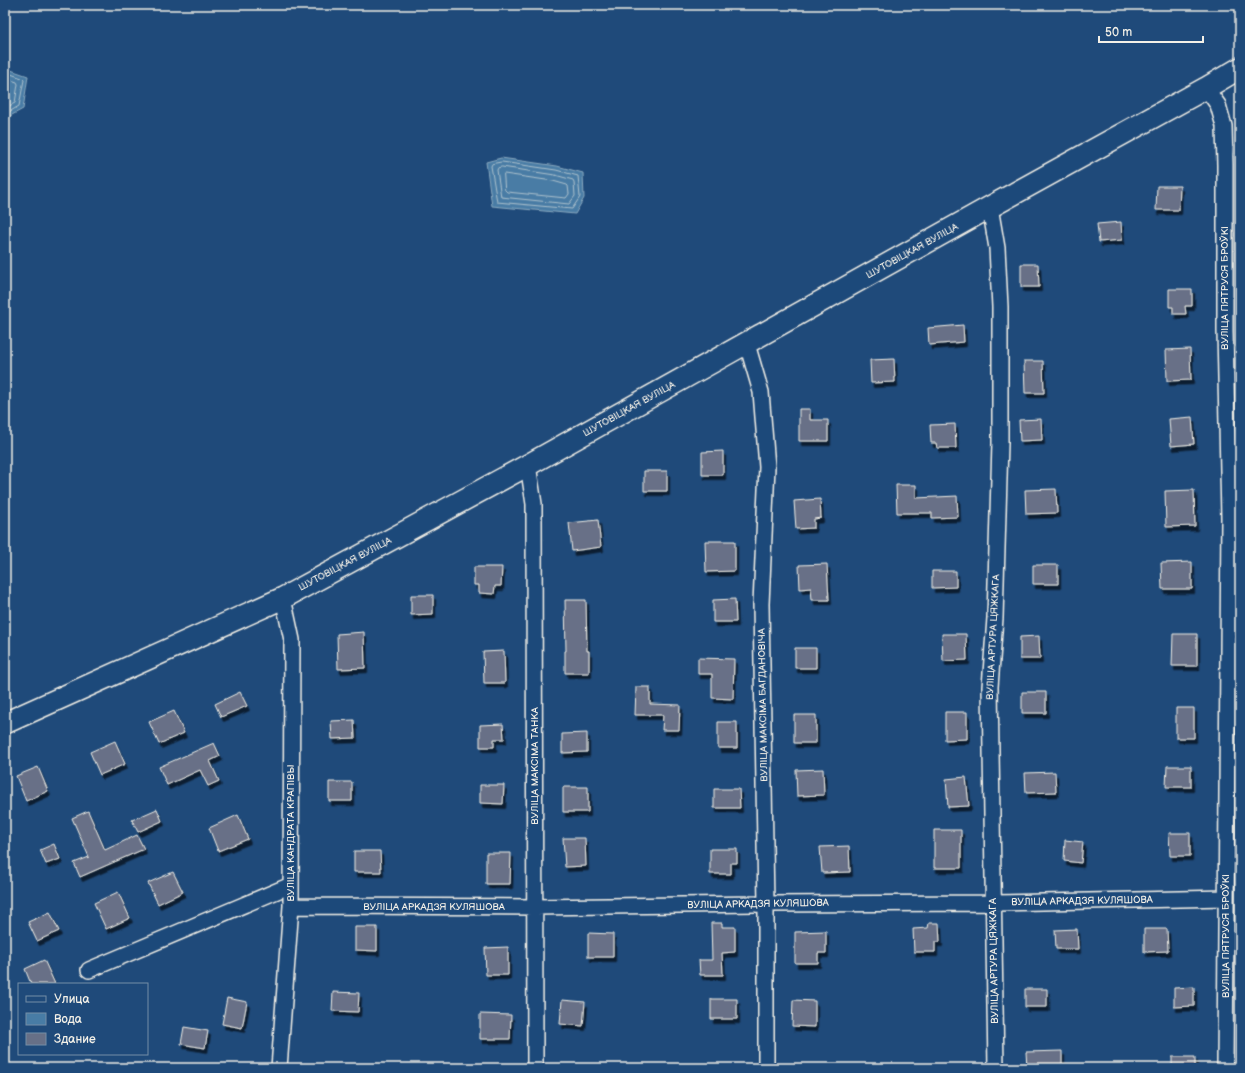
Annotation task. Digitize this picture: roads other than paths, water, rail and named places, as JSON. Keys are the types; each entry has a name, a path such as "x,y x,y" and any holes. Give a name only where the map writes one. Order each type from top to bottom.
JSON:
{"main road":[{"name":"ШУТОВІЦКАЯ ВУЛІЦА","path":"5,723 283,598 747,344 1240,68"}],"street":[{"name":"ВУЛІЦА ПЯТРУСЯ БРОЎКІ","path":"1206,88 1218,105 1224,126 1225,165 1225,331 1229,518 1225,1068"},
{"name":"ВУЛІЦА АРТУРА ЦЯЖКАГА","path":"990,207 997,248 1000,307 1000,451 995,618 990,687 996,1068"},
{"name":"ВУЛІЦА МАКСІМА БАГДАНОВІЧА","path":"747,344 762,392 767,467 761,604 766,904 766,1068"},
{"name":"ВУЛІЦА МАКСІМА ТАНКА","path":"528,465 534,504 535,1068"},
{"name":"ВУЛІЦА КАНДРАТА КРАПІВЫ","path":"279,1068 291,906 292,640 283,598"},
{"path":"89,970 291,885"},
{"name":"ВУЛІЦА АРКАДЗЯ КУЛЯШОВА","path":"291,906 535,907 994,903 1226,898"}],"water":[{"path":"5,68 28,76 23,109 5,117"},
{"path":"501,158 557,166 583,173 584,198 575,214 492,206 486,162"}]}
